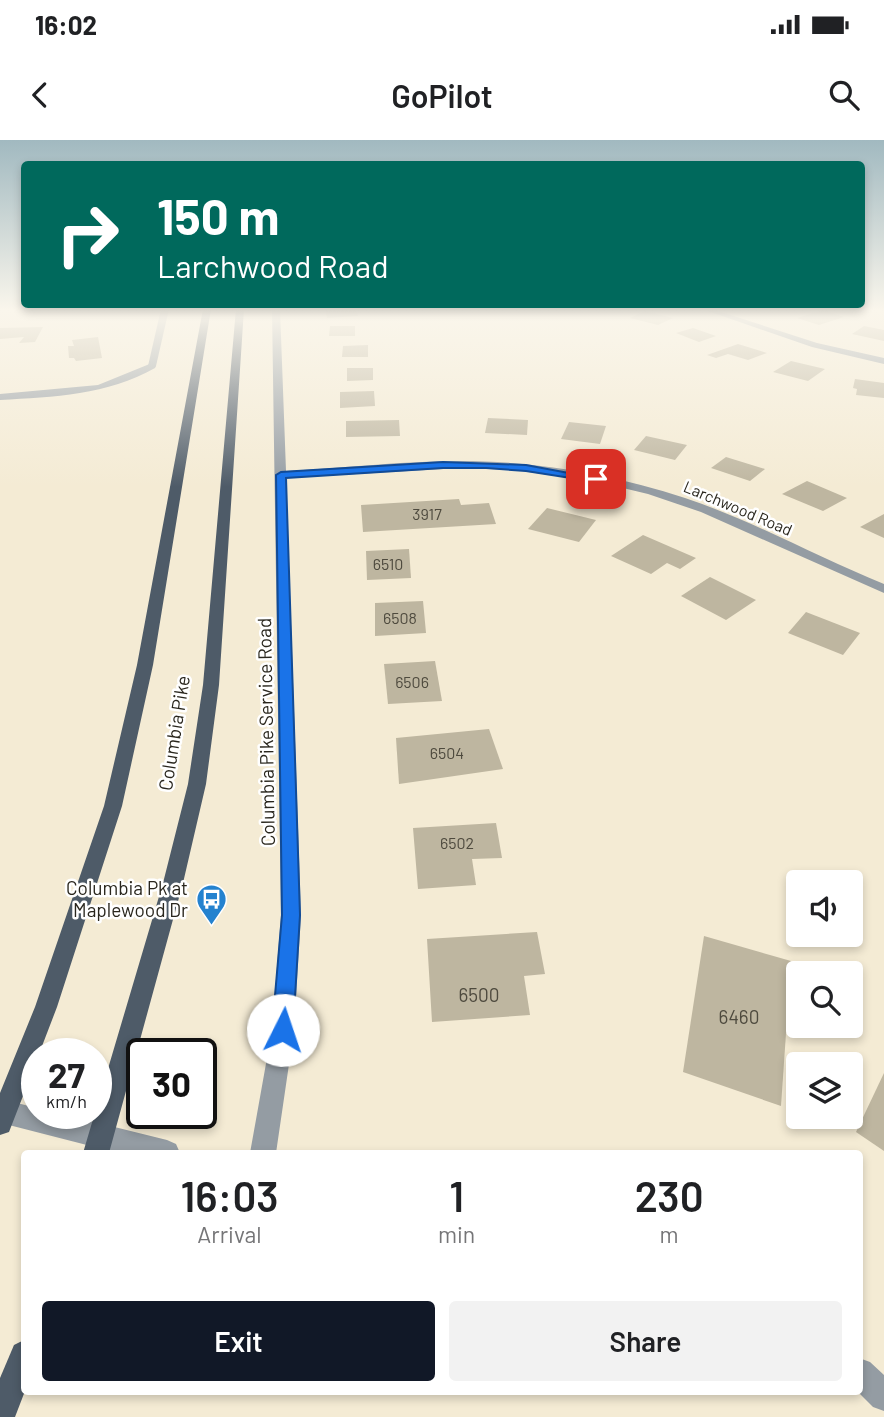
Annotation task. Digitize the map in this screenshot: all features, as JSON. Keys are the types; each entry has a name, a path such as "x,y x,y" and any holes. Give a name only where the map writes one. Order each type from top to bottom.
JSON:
{"main road":[{"name":"Columbia Pike","path":"2,1118 46,1007 113,806 145,666 197,369"},
{"name":"Columbia Pike","path":"99,1145 166,908 197,784 211,685 235,369"},
{"path":"0,1416 21,1363"}],"street":[{"path":"0,397 92,389 132,379 148,369"},
{"name":"Columbia Pike Service Road","path":"264,1150 283,1030 291,915 278,369"},
{"name":"Larchwood Road","path":"281,475 443,465 526,468 572,474 631,486 706,509 884,589"},
{"path":"2,1118 99,1145 142,1150"},
{"path":"863,1377 884,1396"}],"building":[{"path":"347,369 373,369 373,380 347,381"},
{"path":"779,369 825,369 808,381 773,372"},
{"path":"855,379 884,383 884,398 856,395 857,389 853,388"},
{"path":"374,391 375,406 340,408 340,392"},
{"path":"488,418 528,420 527,435 485,433"},
{"path":"399,420 400,436 346,437 346,421"},
{"path":"569,422 606,426 600,444 561,439"},
{"path":"646,436 687,445 675,460 634,450"},
{"path":"726,457 765,469 750,481 711,468"},
{"path":"807,481 847,498 823,511 782,494"},
{"path":"459,499 461,505 489,503 496,524 363,532 361,505"},
{"path":"547,508 596,520 579,542 528,529"},
{"path":"884,514 884,538 860,527"},
{"path":"643,535 696,558 680,569 667,563 651,574 611,556"},
{"path":"409,549 411,578 367,580 366,551"},
{"path":"710,577 756,600 726,620 681,596"},
{"path":"423,601 426,633 375,636 375,603"},
{"path":"806,612 860,633 843,655 788,633"},
{"path":"435,661 442,701 388,704 384,664"},
{"path":"489,729 503,769 399,784 396,738"},
{"path":"496,823 502,858 472,859 476,885 418,889 413,828"},
{"path":"537,932 545,974 524,976 530,1015 432,1022 427,939"},
{"path":"704,936 791,961 786,961 786,1034 781,1106 683,1072"},
{"path":"884,1073 884,1151 856,1132 857,1129 863,1129 863,1117"}],"place":[{"name":"Columbia Pk at Maplewood Dr","path":"211,926"}],"route":[{"path":"283,1030 291,915 281,475 486,465 596,479"}]}
